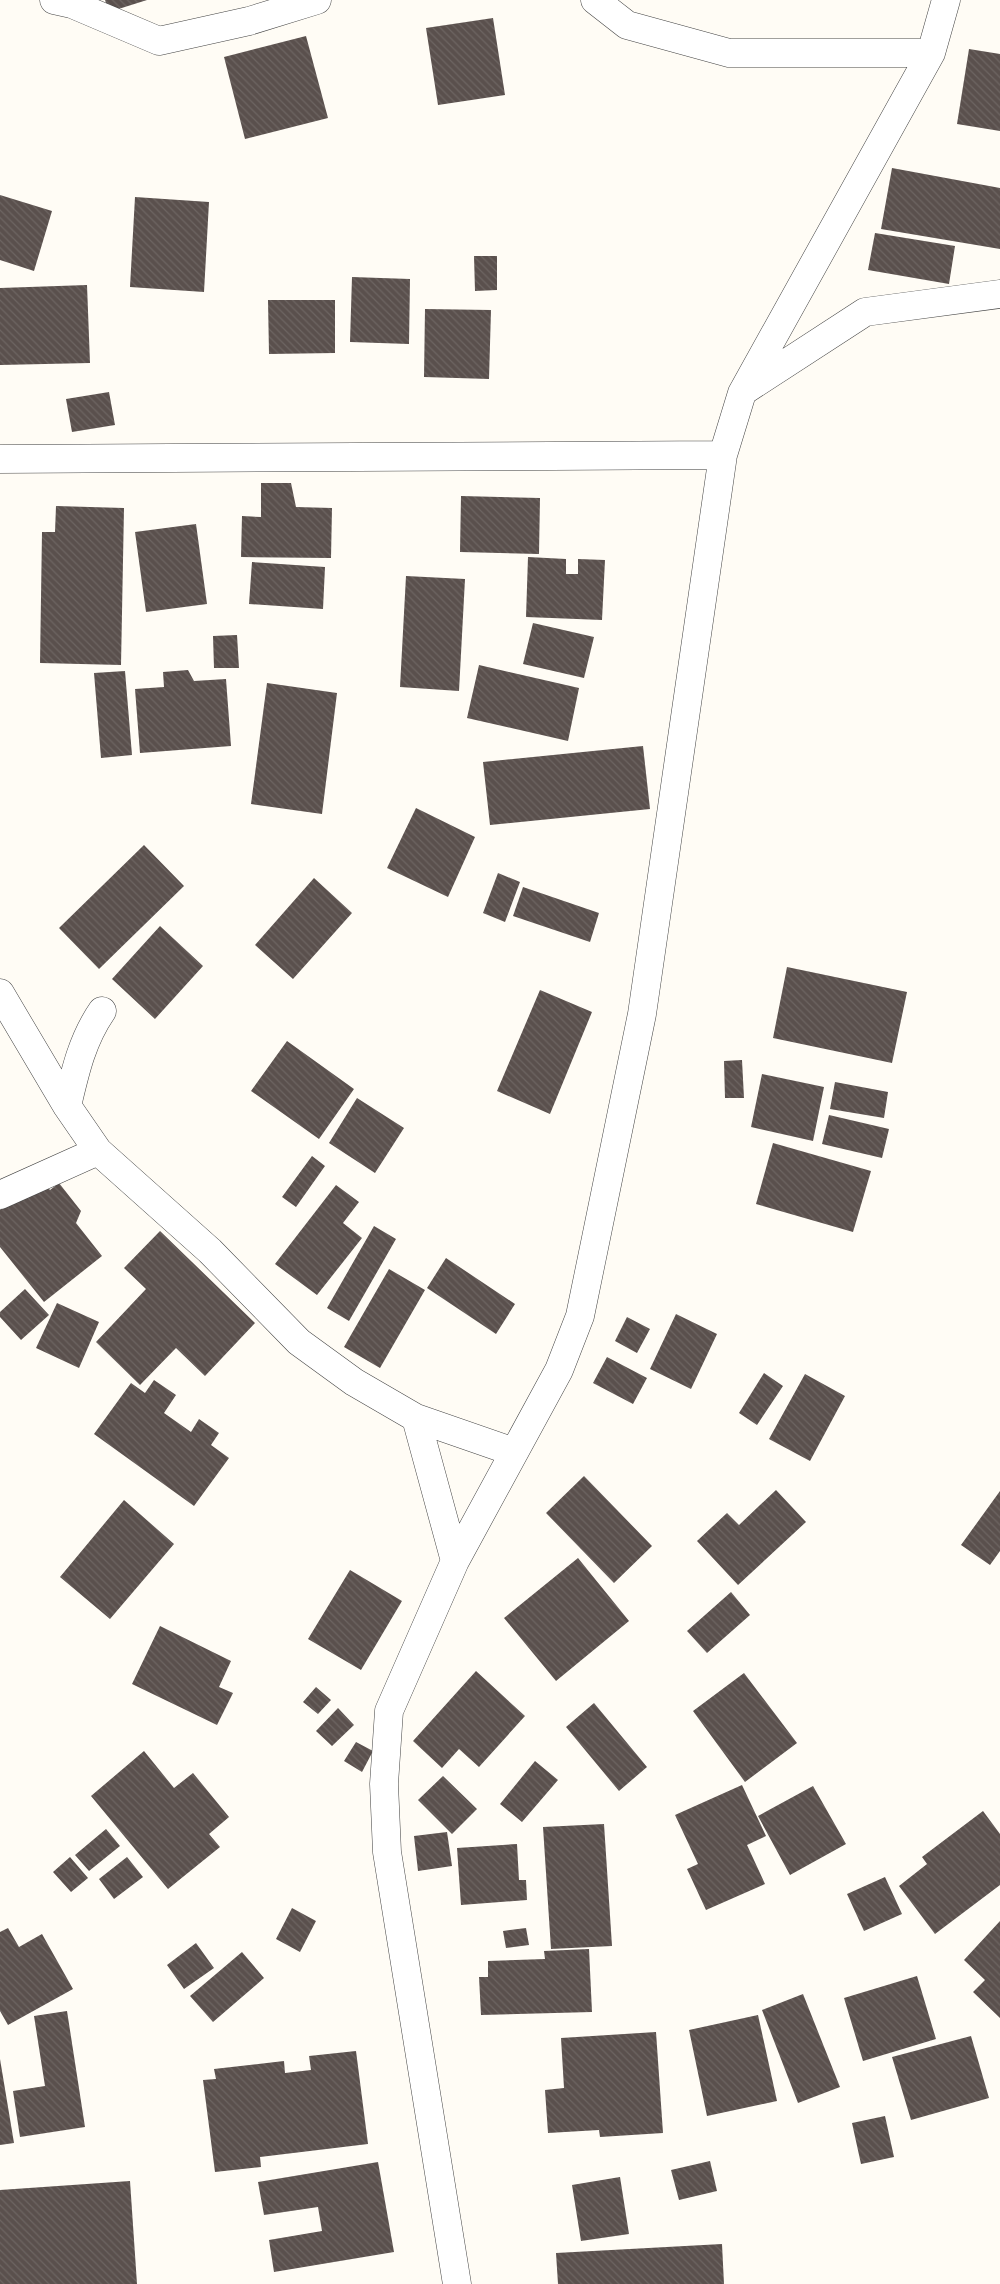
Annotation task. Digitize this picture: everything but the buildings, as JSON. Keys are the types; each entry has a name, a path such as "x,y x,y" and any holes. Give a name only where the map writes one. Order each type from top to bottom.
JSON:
{"street":[{"path":"54,0 72,4 159,41 249,21 317,0"},
{"path":"595,0 627,25 728,53 931,53"},
{"path":"456,2284 387,1852 384,1784 390,1711 455,1561 560,1370 580,1316 642,1014 723,455 742,392 931,53 946,0"},
{"path":"742,392 865,312 1000,294"},
{"path":"0,459 723,455"},
{"path":"0,993 67,1106 98,1151 210,1251 299,1342 354,1382 416,1418 514,1452"},
{"path":"67,1106 81,1050 89,1030 102,1011"},
{"path":"0,1196 98,1151"},
{"path":"416,1418 455,1561"}]}
